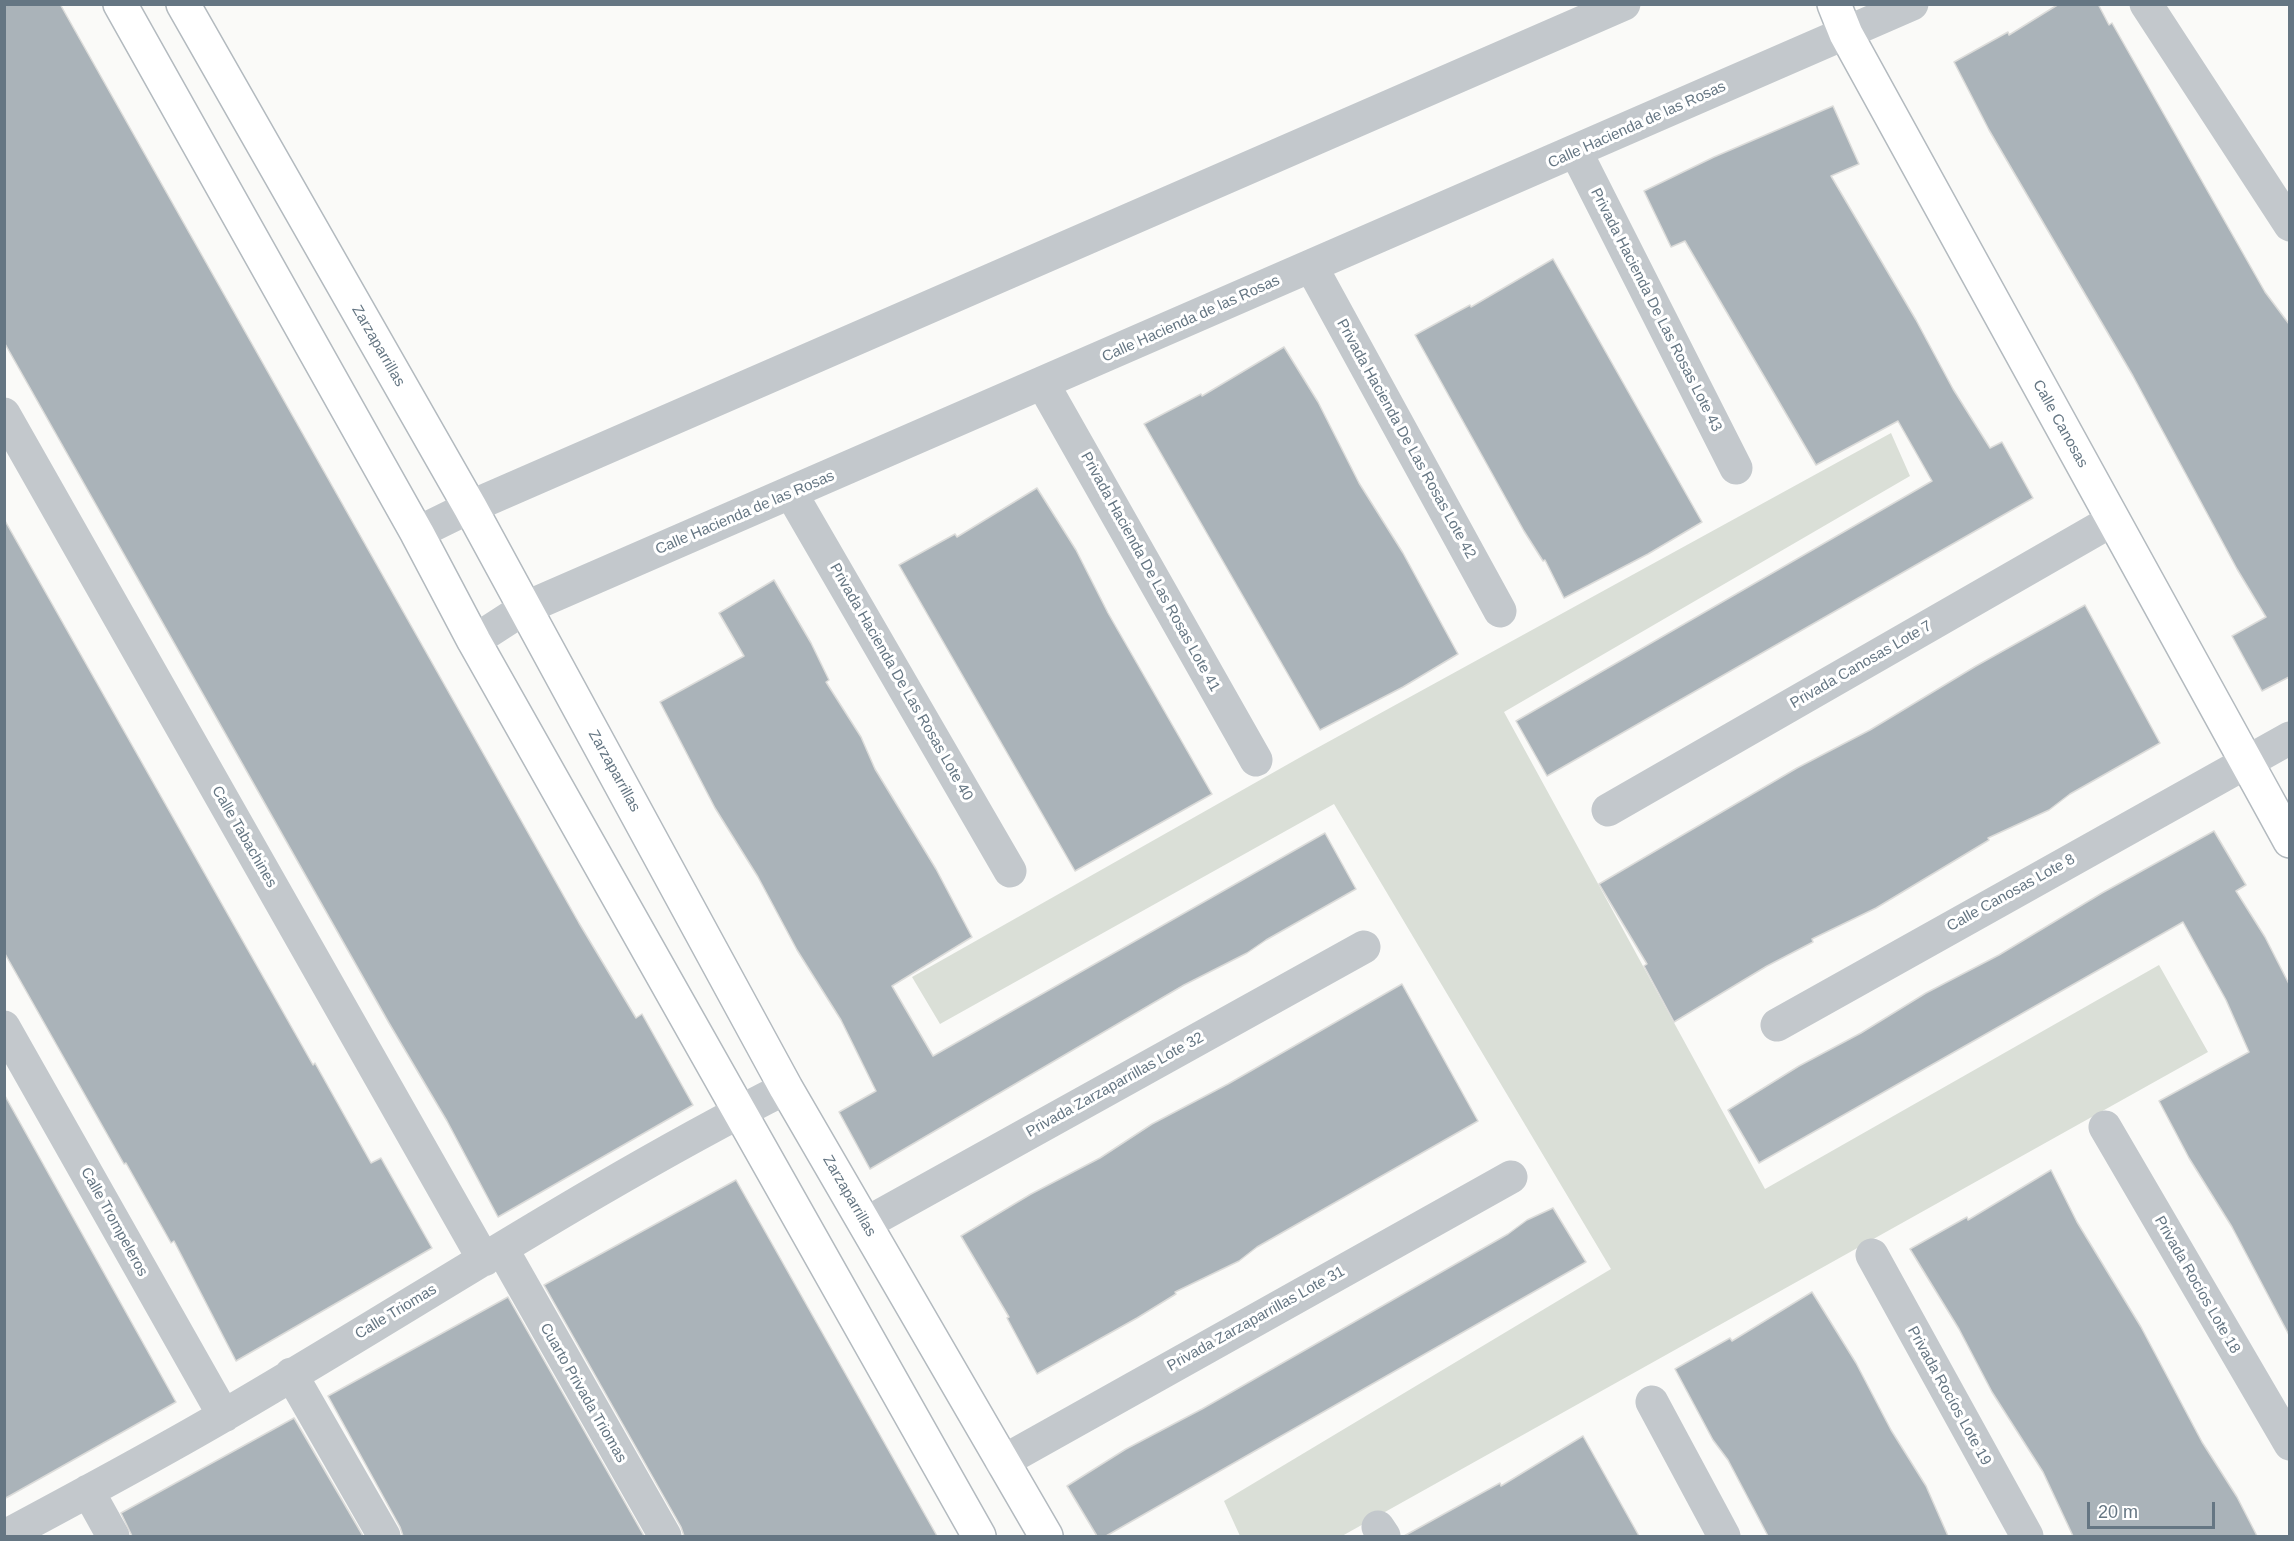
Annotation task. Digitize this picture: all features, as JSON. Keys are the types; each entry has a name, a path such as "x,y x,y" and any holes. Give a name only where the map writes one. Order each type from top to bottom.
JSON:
{"street":[{"path":"120,4 417,533 474,641 980,1536"},
{"name":"Zarzaparrillas","path":"183,4 470,507 786,1088 1046,1536"},
{"path":"417,533 470,507 1624,4"},
{"name":"Calle Hacienda de las Rosas","path":"474,641 525,608 1576,152 1840,19 1912,4"},
{"path":"2146,4 2289,225"},
{"name":"Calle Canosas","path":"1840,19 2289,841"},
{"name":"Privada Hacienda De Las Rosas Lote 43","path":"1576,152 1736,468"},
{"name":"Privada Hacienda De Las Rosas Lote 42","path":"1311,266 1500,611"},
{"name":"Privada Hacienda De Las Rosas Lote 41","path":"1043,384 1256,760"},
{"name":"Calle Tabachines","path":"4,414 493,1254"},
{"name":"Privada Hacienda De Las Rosas Lote 40","path":"791,493 1010,871"},
{"name":"Privada Canosas Lote 7","path":"1608,810 2113,520"},
{"name":"Calle Canosas Lote 8","path":"1777,1025 2289,738"},
{"name":"Privada Zarzaparrillas Lote 32","path":"866,1224 1364,946"},
{"name":"Calle Trompeleros","path":"4,1028 224,1416"},
{"name":"Calle Triomas","path":"5,1536 224,1416 493,1254 740,1111 786,1088"},
{"name":"Privada Rocíos Lote 18","path":"2105,1127 2289,1444"},
{"name":"Privada Zarzaparrillas Lote 31","path":"1002,1462 1510,1176"},
{"name":"Cuarto Privada Triomas","path":"493,1254 665,1536"},
{"name":"Privada Rocíos Lote 19","path":"1872,1255 2027,1536"},
{"path":"291,1374 384,1536"},
{"path":"1652,1402 1724,1536"},
{"path":"88,1491 113,1536"}],"shaded area":[{"path":"1891,433 1910,476 1504,712 1765,1189 2159,965 2208,1052 1342,1536 1240,1536 1224,1501 1611,1269 1334,804 940,1024 912,977 1306,754"}],"building":[{"path":"4,4 60,4 579,923 636,1018 642,1014 693,1105 498,1217 447,1121 389,1023 4,342"},
{"path":"2059,4 2098,4 2109,25 2112,23 2265,292 2289,324 2289,677 2262,691 2232,636 2266,617 2237,569 2133,376 1989,130 1954,62 2008,32 2009,35"},
{"path":"1833,106 1859,164 1831,176 1916,320 1953,389 1990,448 2002,442 2033,498 1547,776 1516,721 1932,481 1898,421 1816,465 1685,241 1671,247 1644,191 1714,157"},
{"path":"1553,259 1702,522 1648,554 1564,598 1545,560 1543,561 1524,531 1415,335 1470,305 1471,307"},
{"path":"1284,347 1318,402 1359,483 1403,553 1458,654 1403,687 1320,730 1144,424 1201,394 1202,396"},
{"path":"1037,488 1076,550 1108,613 1212,794 1075,871 899,565 955,534 957,537"},
{"path":"4,519 313,1065 315,1063 371,1163 381,1158 432,1248 236,1361 174,1241 171,1243 126,1163 124,1164 4,952"},
{"path":"774,580 811,643 829,680 826,682 861,737 875,769 936,869 972,937 892,986 933,1056 1325,833 1356,889 1247,953 1184,985 870,1169 839,1112 876,1091 841,1020 797,950 758,877 715,808 660,702 744,656 719,613"},
{"path":"2085,605 2160,743 2070,794 2049,810 1988,838 1989,840 1876,908 1812,939 1813,942 1767,966 1674,1022 1644,966 1647,964 1599,884 1797,768 1870,730 1976,666"},
{"path":"2214,831 2246,885 2236,891 2265,937 2289,984 2289,1335 2232,1227 2189,1158 2159,1101 2249,1052 2226,1000 2183,922 1759,1163 1728,1110 1926,993 1999,955 2102,893"},
{"path":"1402,984 1478,1121 1257,1247 1239,1261 1175,1292 1176,1294 1137,1318 1037,1374 1007,1318 1009,1317 961,1236 1031,1194 1100,1158 1152,1124 1228,1084"},
{"path":"4,1094 176,1402 4,1499"},
{"path":"2051,1170 2077,1222 2141,1327 2202,1442 2237,1497 2257,1536 2073,1536 2043,1472 1992,1392 1959,1329 1910,1249 1967,1217 1968,1220"},
{"path":"736,1180 937,1536 684,1536 544,1285"},
{"path":"1553,1208 1586,1262 1106,1536 1097,1536 1067,1486 1126,1449 1202,1409 1508,1234 1527,1220"},
{"path":"1812,1292 1856,1363 1891,1430 1926,1486 1948,1536 1768,1536 1728,1460 1713,1440 1675,1369 1730,1338 1732,1341"},
{"path":"508,1297 644,1536 403,1536 328,1396"},
{"path":"294,1418 363,1536 132,1536 121,1513"},
{"path":"1583,1436 1639,1536 1404,1536 1500,1483 1501,1486"}]}
